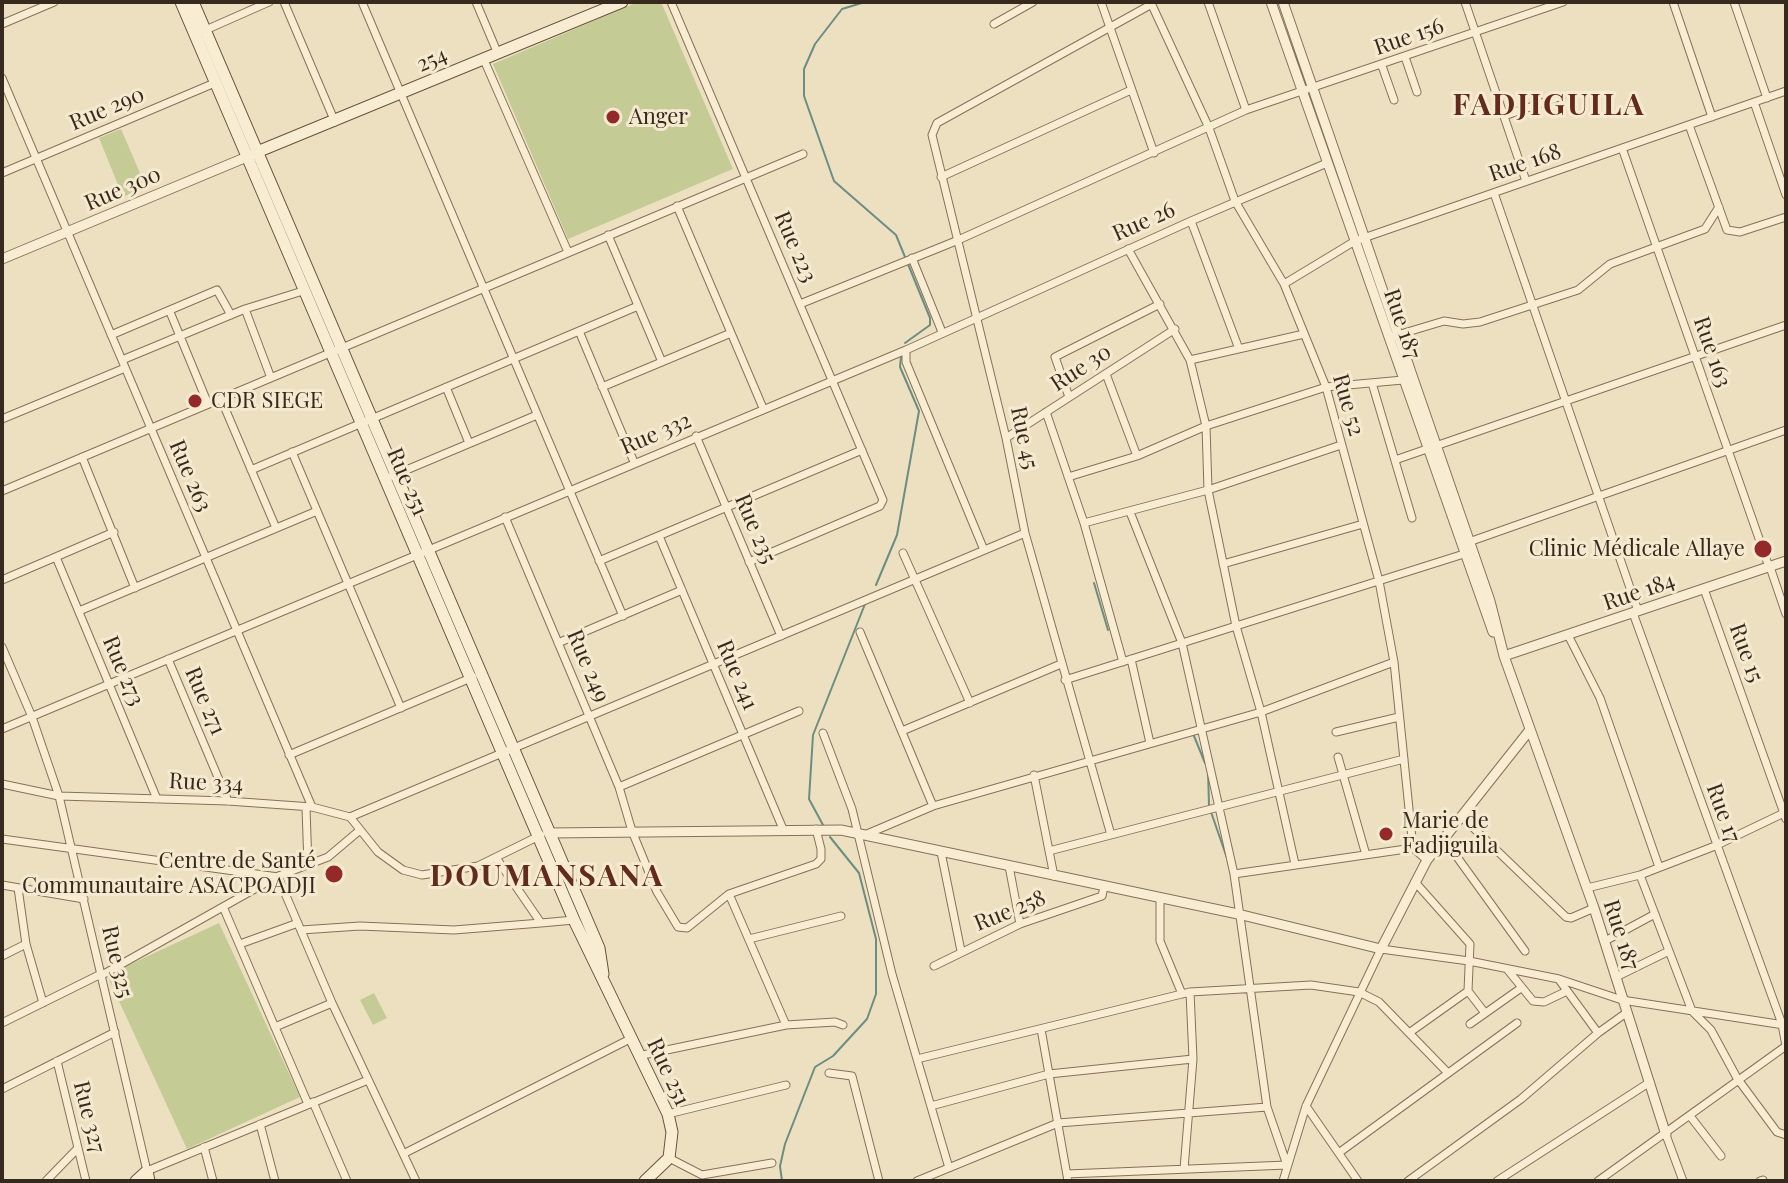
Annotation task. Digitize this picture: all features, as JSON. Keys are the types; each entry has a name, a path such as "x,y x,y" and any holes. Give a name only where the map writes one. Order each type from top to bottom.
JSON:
{"main road":[{"name":"Rue 251","path":"181,2 200,32 221,80 310,289 331,353 470,678 509,751"},
{"name":"Rue 251","path":"193,2 200,32"},
{"name":"254","path":"252,154 622,2"},
{"name":"Rue 251","path":"310,289 343,348 374,419 483,673 509,751 544,834 599,948 604,974 630,1039 668,1114 672,1132 669,1158"},
{"name":"Rue 251","path":"544,834 574,920 594,963 604,974"},
{"path":"645,1181 669,1158"},
{"path":"136,1181 148,1176"}],"street":[{"path":"2,24 54,2"},
{"path":"200,32 269,2"},
{"path":"284,2 335,122"},
{"path":"362,2 623,616"},
{"path":"476,2 498,54"},
{"name":"Rue 223","path":"671,2 883,500 880,506 749,562"},
{"path":"994,24 1033,2"},
{"path":"1101,2 1154,153"},
{"path":"1208,2 1246,110"},
{"name":"Rue 187","path":"1271,2 1308,90 1529,731 1594,908 1666,1135"},
{"name":"Rue 187","path":"1283,2 1327,163 1360,240"},
{"path":"1465,2 1526,181"},
{"name":"Rue 156","path":"800,304 956,241 1246,110 1563,2"},
{"path":"1673,2 1712,117"},
{"path":"1734,2 1767,98"},
{"path":"1108,28 1151,3"},
{"name":"Rue 52","path":"1151,3 1209,128 1235,201 1284,284 1326,387 1379,581 1394,662 1413,848"},
{"name":"Rue 45","path":"1108,28 937,123 932,135 1006,438 1025,533 1065,680 1092,758 1111,835"},
{"path":"1405,57 1417,92"},
{"path":"484,60 568,252"},
{"path":"1382,66 1394,100"},
{"name":"Rue 263","path":"2,78 309,808"},
{"name":"Rue 290","path":"2,173 221,80"},
{"path":"941,177 1131,90"},
{"name":"Rue 168","path":"1284,284 1360,240 1786,91"},
{"path":"1504,116 1562,96"},
{"path":"1754,102 1786,195"},
{"path":"1689,125 1727,230 1732,233 1786,217"},
{"name":"Rue 163","path":"1622,148 1786,614"},
{"name":"Rue 300","path":"2,259 252,154"},
{"path":"2,491 803,154"},
{"name":"Rue 26","path":"977,317 1327,163"},
{"name":"Rue 17","path":"1494,193 1715,846 1784,1025 1786,1047"},
{"path":"677,206 763,408"},
{"path":"1393,336 1444,321 1463,324 1480,322 1578,290 1610,264 1705,229 1719,207"},
{"path":"1191,221 1239,349"},
{"path":"608,235 662,362"},
{"path":"1128,249 1190,360 1206,426 1208,490 1223,564 1236,626 1261,712 1295,864"},
{"path":"912,258 942,332"},
{"path":"2,419 180,336 245,309 310,289"},
{"path":"111,335 217,290 231,315"},
{"path":"1069,397 1055,357 1160,304"},
{"path":"251,470 638,306"},
{"path":"245,309 271,378"},
{"path":"170,312 208,404"},
{"name":"Rue 332","path":"2,729 906,350 977,317"},
{"path":"1395,460 1432,450 1786,325"},
{"name":"Rue 30","path":"1006,438 1175,329"},
{"path":"579,331 634,462"},
{"path":"602,387 731,333"},
{"path":"1190,360 1304,334"},
{"name":"Rue 187","path":"1393,336 1403,380 1432,450"},
{"path":"906,350 906,362 984,550"},
{"path":"1106,374 1137,456"},
{"path":"1068,477 1137,456 1206,426 1326,387 1403,380"},
{"path":"1372,383 1412,518"},
{"path":"446,387 469,443"},
{"path":"221,399 276,528"},
{"path":"1046,412 1084,523 1150,743"},
{"path":"384,479 537,415"},
{"path":"1065,680 1379,581 1786,430"},
{"name":"Rue 235","path":"696,436 781,636"},
{"path":"1084,523 1208,490 1341,445"},
{"path":"599,561 862,450"},
{"path":"292,452 401,708"},
{"path":"82,457 135,588"},
{"path":"79,611 317,511"},
{"path":"1130,512 1182,643 1234,874 1267,1107 1287,1165"},
{"name":"Rue 249","path":"505,517 619,787 632,831 657,892 678,927 687,928 729,894"},
{"path":"1223,564 1363,524"},
{"path":"2,580 114,532"},
{"path":"1025,533 350,817 378,852 403,870 422,875 497,859 544,834 783,829 855,832 1054,876 1103,892 1160,898 1381,949 1469,961 1559,979 1622,1000 1784,1025"},
{"name":"Rue 241","path":"659,536 783,829"},
{"path":"903,553 917,578 970,703"},
{"name":"Rue 273","path":"56,557 157,799"},
{"name":"Rue 184","path":"1504,656 1786,561"},
{"name":"Rue 15","path":"1704,589 1785,815"},
{"path":"558,643 682,590"},
{"path":"860,632 933,806"},
{"path":"1568,635 1600,698 1659,867"},
{"name":"Rue 325","path":"2,647 32,717 59,796 148,1176"},
{"name":"Rue 271","path":"168,659 228,801"},
{"path":"867,834 933,806 1261,712 1394,662"},
{"path":"902,731 1061,664"},
{"path":"289,755 483,673"},
{"path":"619,787 799,711"},
{"path":"1336,732 1399,717"},
{"path":"1283,1181 1306,1106 1359,992 1427,860 1529,731"},
{"path":"823,733 849,798 855,832 949,1168"},
{"path":"1338,757 1366,855"},
{"path":"1049,851 1404,759"},
{"path":"1034,775 1054,876"},
{"name":"Rue 334","path":"2,784 59,796 228,801 309,808 350,817"},
{"path":"308,865 309,808"},
{"path":"1587,888 1640,875 1785,815"},
{"path":"1461,816 1566,917 1571,918 1594,908"},
{"path":"786,1025 729,894 816,864 821,859 821,849 816,829"},
{"path":"2,1023 102,975 278,877 328,857 360,830"},
{"path":"2,839 278,877"},
{"path":"1444,839 1525,951"},
{"path":"1234,874 1413,848 1427,860"},
{"path":"941,852 961,951"},
{"path":"497,859 541,923"},
{"path":"1009,866 1020,924"},
{"path":"1640,875 1692,1011 1711,1030 1737,1078 1777,1132 1786,1135"},
{"path":"278,877 332,1003 416,1181"},
{"path":"1415,882 1470,944 1468,991 1485,1013"},
{"path":"2,885 84,899"},
{"path":"18,888 26,944 43,1003"},
{"name":"Rue 258","path":"934,966 1020,924 1103,892"},
{"path":"1160,898 1160,941 1186,993 1193,1059 1184,1169"},
{"path":"224,909 347,1181"},
{"path":"1605,941 1655,914"},
{"path":"749,939 841,916"},
{"path":"240,944 299,927 454,930 574,920"},
{"path":"2,956 26,944"},
{"path":"2,948 14,950"},
{"path":"1616,977 1669,951"},
{"path":"1507,969 1521,988 1539,1002 1567,991"},
{"path":"1559,979 1598,1033"},
{"path":"917,1059 1186,993 1311,985 1359,992 1379,1002 1446,1071"},
{"path":"1470,1024 1521,988"},
{"path":"1409,1033 1468,991"},
{"path":"275,1027 332,1003"},
{"path":"1408,1181 1521,1099 1626,1013"},
{"path":"638,1056 786,1025 835,1022 843,1025"},
{"path":"1340,1152 1446,1071 1517,1023"},
{"path":"1041,1029 1066,1179 1184,1169 1287,1165"},
{"path":"2,1089 115,1032"},
{"path":"405,1153 630,1039"},
{"path":"1598,1181 1666,1135 1737,1078 1786,1047"},
{"path":"931,1106 1049,1074 1193,1059"},
{"name":"Rue 327","path":"57,1061 86,1181"},
{"path":"829,1073 852,1076 879,1181"},
{"path":"148,1176 204,1147 368,1080"},
{"path":"1500,1180 1650,1082"},
{"path":"668,1114 786,1085"},
{"path":"1306,1106 1358,1181"},
{"path":"917,1181 1058,1123 1267,1107"},
{"path":"1690,1116 1721,1156"},
{"path":"260,1124 275,1181"},
{"path":"1666,1135 1683,1181"},
{"path":"204,1147 213,1181"},
{"path":"46,1181 78,1148"},
{"path":"669,1158 703,1178 772,1163"}],"green space":[{"name":"Anger","path":"638,2 661,2 733,169 568,239 493,64"},
{"path":"121,129 146,187 123,197 99,138"},
{"path":"219,923 300,1097 187,1149 107,975"},
{"path":"374,993 387,1018 373,1025 360,1000"}],"waterway":[{"path":"865,2 842,9 815,44 804,69 804,96 834,181 896,235 905,257"},
{"path":"905,343 930,325 908,264"},
{"path":"876,585 897,535 919,411 900,367 901,356"},
{"path":"1094,583 1108,630"},
{"path":"823,825 809,799 813,735 865,604"},
{"path":"1194,736 1205,763"},
{"path":"1208,769 1209,806"},
{"path":"1211,812 1227,858"},
{"path":"782,1181 780,1166 785,1144 815,1067 833,1056 867,1019 876,994 876,939 859,873 830,837"}],"place":[{"name":"Anger","path":"613,117"},
{"name":"CDR SIEGE","path":"195,401"},
{"name":"Clinic Médicale Allaye","path":"1763,549"},
{"name":"Marie de Fadjiguila","path":"1386,834"},
{"name":"Centre de Santé Communautaire ASACPOADJI","path":"334,874"}],"district":[{"name":"FADJIGUILA","path":"1549,106"},
{"name":"DOUMANSANA","path":"547,877"}]}
